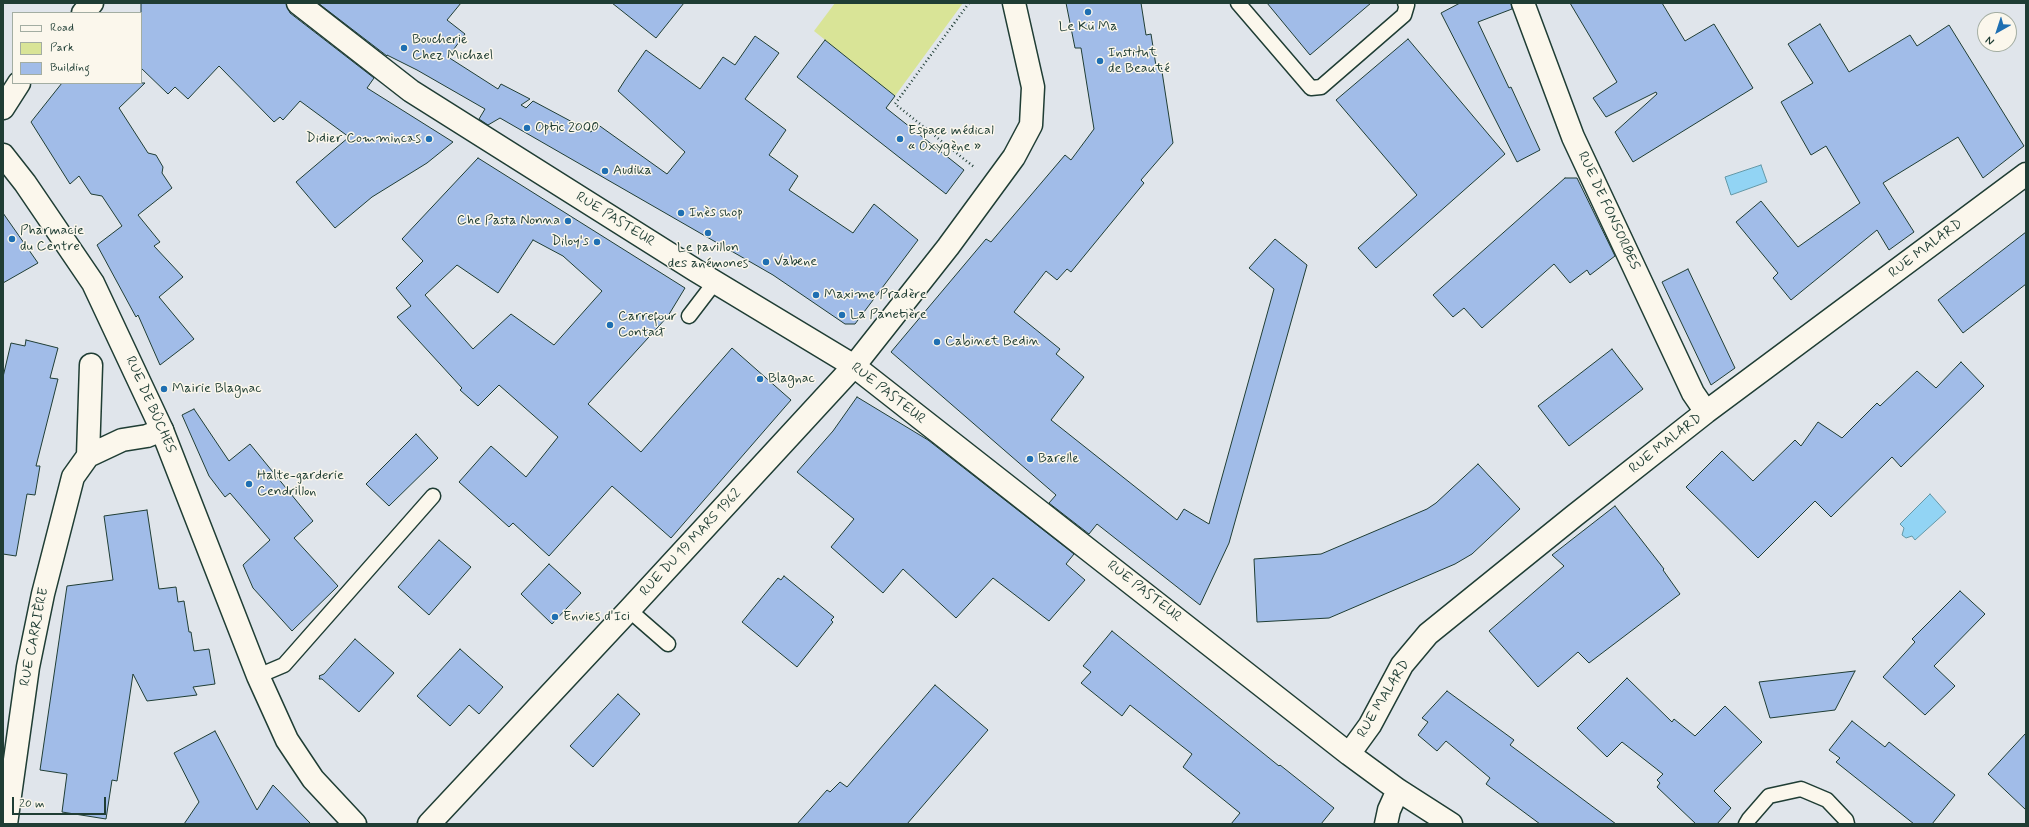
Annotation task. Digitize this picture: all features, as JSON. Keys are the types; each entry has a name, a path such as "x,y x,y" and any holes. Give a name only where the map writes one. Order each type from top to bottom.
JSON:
{"street":[{"path":"84,12 92,3"},
{"name":"RUE PASTEUR","path":"298,3 411,91 715,282 854,366 1349,754 1398,790 1451,824"},
{"name":"RUE DU 19 MARS 1962","path":"428,824 630,610 854,366 948,248 995,184 1014,157 1031,125 1033,87 1014,3"},
{"name":"RUE DE FONSORBES","path":"1523,3 1573,137 1693,393 1706,412"},
{"path":"3,108 18,84"},
{"name":"RUE DE BÛCHES","path":"3,155 61,234 93,283 162,430 258,676 287,740 313,779 356,824"},
{"name":"RUE MALARD","path":"1349,754 1370,725 1402,665 1428,634 1706,412 2026,174"},
{"path":"88,456 90,364"},
{"name":"RUE CARRIÈRE","path":"6,824 19,721 43,594 73,477 88,456 122,440 147,436 162,430"},
{"path":"1386,824 1389,810 1398,790"}],"lane":[{"path":"1238,3 1311,88 1321,87 1404,15 1407,5 1405,3"},
{"path":"689,316 715,282"},
{"path":"258,676 284,665 433,496"},
{"path":"630,610 668,644"},
{"path":"1746,824 1769,796 1801,788 1827,800 1846,820 1847,824"}],"path":[{"path":"969,3 895,104 995,184"}],"green space":[{"path":"835,3 963,3 895,96 814,31"}],"water":[{"path":"1761,165 1767,182 1731,195 1725,177"},
{"path":"1930,494 1946,512 1915,540 1912,536 1906,538 1902,535 1904,528 1900,524"}],"building":[{"path":"141,3 286,3 290,13 374,78 367,88 453,142 427,163 372,197 335,228 296,182 349,137 300,101 283,120 280,117 274,122 219,66 188,99 175,87 168,94 142,69"},
{"path":"318,3 461,3 447,20 465,34 448,57 498,89 501,84 530,99 521,105 526,108 533,101 591,132 597,124 667,174 685,152 618,91 625,80 646,50 700,89 723,57 735,65 755,36 779,53 745,99 786,130 769,155 798,176 789,190 853,233 874,204 918,240 855,324 845,324 773,275 500,118 488,125 479,119 485,109 417,70 387,56"},
{"path":"612,3 684,3 656,38"},
{"path":"1066,3 1141,3 1146,35 1151,34 1156,66 1161,65 1173,143 1141,180 1144,183 1071,272 1067,269 1057,280 1046,271 1014,312 1060,349 1056,354 1084,377 1051,420 1177,520 1184,509 1209,524 1274,289 1249,268 1275,239 1307,265 1229,543 1200,605 1097,524 1089,534 1049,503 1056,495 891,352 986,239 991,242 1065,155 1071,160 1094,129 1081,48 1075,48"},
{"path":"1267,3 1371,3 1310,55"},
{"path":"1460,3 1511,3 1512,9 1478,22 1509,88 1511,87 1540,150 1517,162 1441,13"},
{"path":"1570,3 1662,3 1685,41 1714,24 1753,88 1633,162 1615,132 1657,94 1656,92 1606,117 1593,98 1617,82"},
{"path":"1820,24 1849,72 1910,35 1917,46 1949,25 2024,146 1983,178 1958,137 1883,183 1914,232 1889,250 1877,230 1791,300 1773,278 1778,273 1736,222 1761,201 1798,247 1860,203 1826,146 1811,155 1781,102 1813,83 1788,44"},
{"path":"1408,39 1505,154 1376,268 1358,248 1417,195 1336,100"},
{"name":"Espace médical « Oxygène »","path":"825,40 895,96 886,108 964,170 946,194 797,77"},
{"path":"145,83 119,108 148,153 156,155 163,167 162,173 172,188 138,215 160,242 154,246 183,277 159,297 194,339 160,365 138,315 136,317 97,245 122,226 102,196 91,194 79,176 70,184 31,122 61,84"},
{"path":"478,158 685,288 668,316 588,404 641,452 732,348 791,400 671,538 612,486 549,556 513,523 509,527 459,482 491,446 526,477 558,437 499,385 478,406 460,390 462,388 397,317 411,306 396,288 423,261 402,239","holes":["533,240 563,256 602,291 554,345 511,314 473,349 425,295 457,265 498,293"]},
{"path":"1565,178 1577,178 1615,256 1590,275 1587,270 1570,283 1554,264 1482,328 1464,308 1453,317 1433,295"},
{"path":"3,213 38,263 3,283"},
{"path":"2026,232 2026,284 1963,333 1938,300"},
{"path":"1688,269 1735,368 1711,385 1662,282"},
{"path":"26,340 58,348 50,378 58,379 36,466 40,466 35,495 27,494 16,556 3,554 3,377 11,343 25,346"},
{"path":"1612,349 1643,389 1569,446 1538,406"},
{"path":"1961,362 1984,386 1901,467 1892,457 1831,517 1815,501 1758,558 1686,487 1722,451 1753,481 1795,440 1801,446 1818,422 1842,438 1877,403 1880,406 1917,371 1936,388"},
{"path":"857,397 928,440 1074,554 1066,564 1085,580 1049,621 993,578 956,618 903,569 883,593 831,547 854,519 797,472 833,431"},
{"path":"194,409 229,461 250,444 313,521 294,538 338,586 292,631 253,588 243,565 270,540 230,493 225,497 209,476 182,415"},
{"path":"416,434 438,458 389,506 366,484"},
{"path":"1478,464 1520,509 1472,554 1455,564 1329,618 1257,622 1254,559 1321,554 1427,509 1436,503"},
{"path":"1615,506 1664,569 1663,570 1680,594 1589,663 1578,652 1538,687 1489,631 1564,566 1552,555"},
{"path":"147,510 159,589 176,587 178,602 184,601 194,651 209,649 215,684 193,687 197,695 147,701 133,674 117,781 112,780 106,819 62,812 67,774 40,770 67,586 113,580 104,516"},
{"path":"439,540 471,567 429,615 398,587"},
{"path":"549,564 581,593 552,624 521,594"},
{"path":"784,576 834,617 831,620 833,622 797,667 742,622 778,578 781,580"},
{"path":"1960,591 1985,614 1934,666 1955,686 1925,715 1883,677 1915,642 1912,639"},
{"path":"1112,631 1279,766 1280,765 1334,808 1321,824 1231,824 1240,813 1183,767 1192,754 1130,705 1122,716 1081,683 1091,672 1083,666"},
{"path":"355,639 394,673 359,712 322,679 319,679 319,676 324,674"},
{"path":"460,649 503,687 479,714 469,705 450,726 417,696"},
{"path":"1855,671 1835,710 1770,718 1759,682"},
{"path":"1627,678 1672,722 1674,719 1695,736 1725,706 1762,742 1714,791 1731,808 1717,824 1696,824 1657,787 1660,783 1657,780 1663,774 1622,742 1607,757 1577,728"},
{"path":"935,685 988,730 907,824 797,824 827,790 830,792 840,782 847,787"},
{"path":"1447,691 1514,740 1510,745 1616,824 1540,824 1486,784 1490,778 1446,741 1437,751 1418,735 1428,722 1422,718"},
{"path":"618,694 640,714 593,767 570,746"},
{"path":"1852,721 1885,747 1889,742 1955,795 1932,824 1914,824 1836,762 1840,758 1829,750"},
{"path":"215,731 257,810 273,785 311,824 184,824 199,802 174,753"},
{"path":"2026,733 2026,810 1988,774"}],"place":[{"name":"Le Kü Ma","path":"1088,12"},
{"name":"Boucherie Chez Michael","path":"404,48"},
{"name":"Institut de Beauté","path":"1100,61"},
{"name":"Optic 2000","path":"527,128"},
{"name":"Didier Commincas","path":"429,139"},
{"name":"Espace médical « Oxygène »","path":"900,139"},
{"name":"Audika","path":"605,171"},
{"name":"Inès shop","path":"681,213"},
{"name":"Che Pasta Nonna","path":"568,221"},
{"name":"Le pavillon des anémones","path":"708,233"},
{"name":"Pharmacie du Centre","path":"12,239"},
{"name":"Diloy's","path":"597,242"},
{"name":"Vabene","path":"766,262"},
{"name":"Maxime Pradère","path":"816,295"},
{"name":"La Panetière","path":"842,315"},
{"name":"Carrefour Contact","path":"610,325"},
{"name":"Cabinet Bedin","path":"937,342"},
{"name":"Blagnac","path":"760,379"},
{"name":"Mairie Blagnac","path":"164,389"},
{"name":"Barelle","path":"1030,459"},
{"name":"Halte-garderie Cendrillon","path":"249,484"},
{"name":"Envies d'Ici","path":"555,617"}]}
